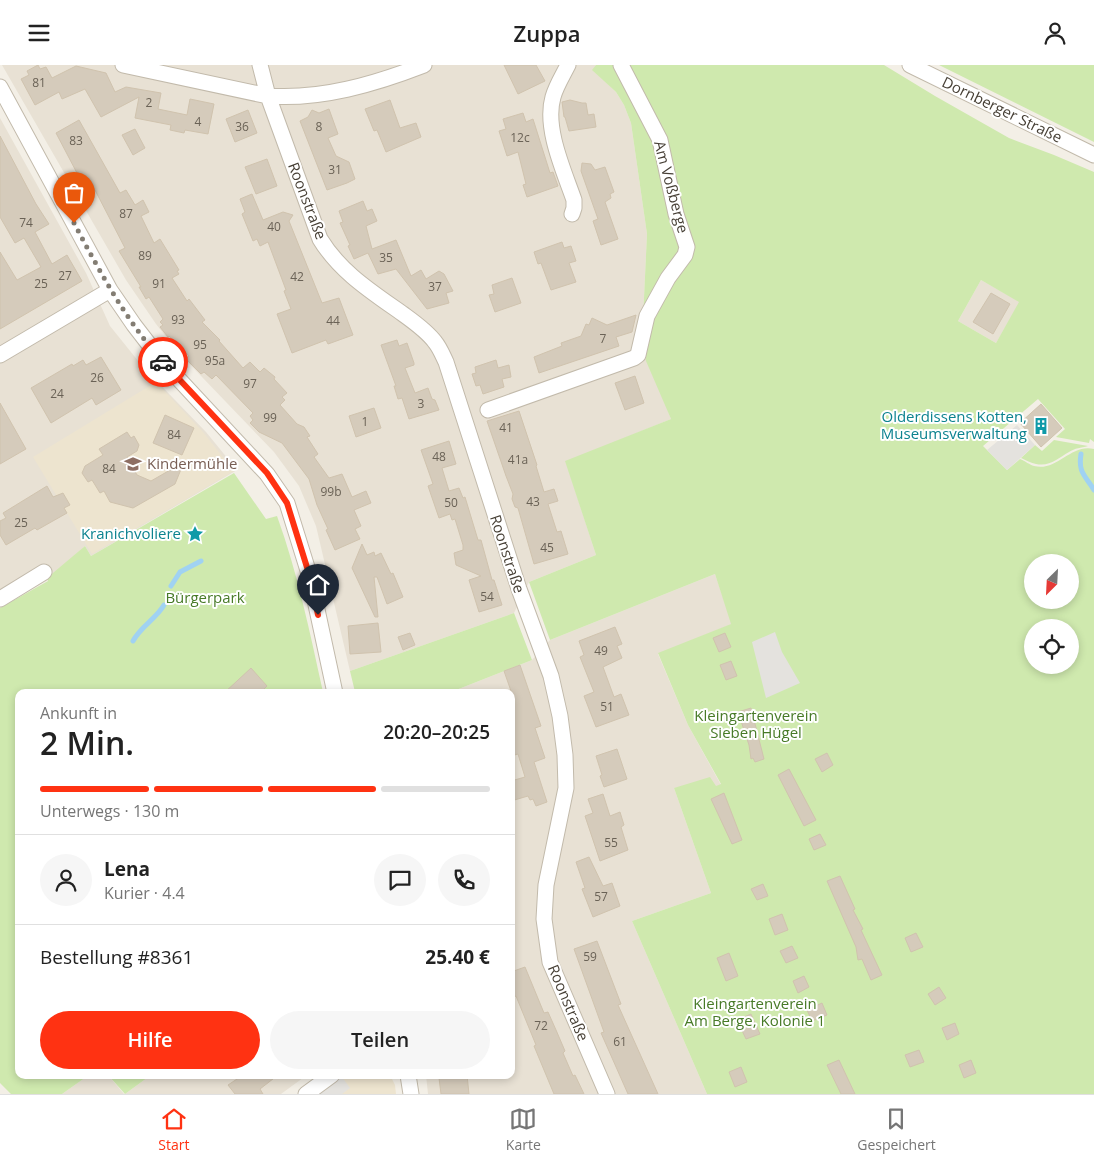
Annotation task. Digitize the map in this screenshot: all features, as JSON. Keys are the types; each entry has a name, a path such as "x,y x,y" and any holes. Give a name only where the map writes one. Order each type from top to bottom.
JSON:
{"street":[{"path":"123,65 268,96 286,97 362,86 424,65"},
{"name":"Roonstraße","path":"260,65 268,96 320,239 326,249 352,277 415,323 435,341 446,362 518,589 551,675 560,716 565,755 566,788 546,885 544,919 550,962 607,1094"},
{"path":"568,65 554,95 551,114 557,151 574,201 572,215"},
{"name":"Am Voßberge","path":"488,410 638,355 647,316 668,278 685,255 688,247 676,214 660,140 621,65"},
{"name":"Dornberger Straße","path":"910,65 1094,155"},
{"path":"0,87 110,290 134,325 161,360 267,473 287,503 310,577 335,689"},
{"path":"0,355 110,290"},
{"path":"0,599 44,572"},
{"path":"306,1094 327,1079"},
{"path":"409,1079 411,1094"}],"shaded area":[{"path":"2,65 596,65 593,70 616,92 624,105 631,123 647,234 642,340 671,419 566,462 596,555 529,582 514,613 350,671 316,526 299,486 274,452 178,352 156,324 126,280"},
{"path":"0,118 86,273 110,326 143,367 206,432 237,470 91,556 85,546 48,580 0,608"},
{"path":"981,280 1020,302 996,343 958,321"},
{"name":"Kindermühle","path":"156,382 203,432 234,471 92,554 33,457"},
{"path":"1017,425 1035,445 1007,470 987,450"},
{"path":"715,574 732,624 658,654 688,725 721,785 674,788 711,893 632,921 707,1094 428,1094 426,1079 515,1079 515,689 459,689 532,660 550,640"},
{"path":"775,632 782,652 800,683 766,698 752,642"},
{"path":"83,1079 111,1079 124,1094 62,1094"},
{"path":"146,1079 302,1079 281,1094 125,1094"},
{"path":"339,1079 343,1079 350,1088 342,1094 319,1094"},
{"path":"341,1079 392,1079 396,1094 319,1094"}],"green space":[{"path":"596,65 884,65 1009,138 1094,172 1094,442 1090,439 1089,443 1056,437 1065,429 1038,399 983,446 1007,470 1020,459 1032,465 1042,467 1057,462 1078,450 1094,449 1094,1094 707,1094 632,921 711,893 674,788 710,777 716,786 721,784 688,725 658,653 731,624 715,574 550,640 529,582 596,555 565,461 671,419 646,361 642,340 647,234 631,123 624,105 616,92 592,70","holes":["981,280 1019,302 996,343 958,321"]},
{"path":"939,65 1094,65 1094,142"},
{"path":"1054,440 1088,446 1074,450 1054,461 1041,465 1021,458 1035,445 1042,451"},
{"name":"Bürgerpark","path":"234,473 266,519 277,516 297,582 322,689 15,689 15,1079 83,1079 62,1094 11,1094 0,1083 0,608 48,581 47,578 85,546 91,556"},
{"path":"514,613 532,660 459,689 354,689 350,671"},
{"path":"112,1079 146,1079 125,1094"}],"building":[{"path":"38,65 40,69 46,67 52,78 76,66 106,73 115,92 126,87 161,93 158,109 187,115 190,99 214,104 208,134 185,130 184,133 170,130 171,125 135,118 139,97 101,117 85,89 62,99 59,92 35,105 21,79 29,75 27,71"},
{"path":"504,65 536,65 545,81 518,94"},
{"path":"390,100 400,128 416,123 421,137 386,152 377,130 374,131 365,109"},
{"path":"570,100 586,103 588,115 594,114 596,127 569,131 564,117 562,102"},
{"path":"329,109 338,134 328,138 336,156 349,162 355,179 327,190 300,121 308,117 312,110 319,113"},
{"path":"248,110 257,133 235,142 226,119"},
{"path":"523,113 526,122 533,119 550,173 553,172 558,186 527,197 523,185 526,184 518,152 507,156 499,131 506,129 503,119"},
{"path":"79,120 120,193 126,190 135,205 143,200 149,212 141,216 154,243 160,239 179,270 177,271 179,274 172,278 187,301 189,299 205,320 202,322 243,368 250,362 260,372 264,368 275,377 274,379 287,393 282,397 285,400 280,405 297,424 304,427 310,436 307,437 318,454 314,457 329,478 342,474 352,497 366,491 371,503 354,510 361,526 355,529 360,539 335,550 326,530 328,529 317,505 309,479 282,443 259,432 250,423 253,420 250,416 253,413 216,375 212,379 204,372 201,374 186,359 189,356 160,327 163,325 160,322 163,319 149,297 146,299 139,287 141,287 119,251 125,248 95,190 88,194 56,133"},
{"path":"135,129 145,148 133,155 122,135"},
{"path":"0,136 36,204 49,224 35,232 52,264 67,255 82,281 0,329 0,252 17,280 41,267 24,238 15,243 0,217"},
{"path":"267,159 277,186 256,194 245,167"},
{"path":"582,163 591,164 595,170 605,167 614,192 610,194 611,198 605,202 618,239 601,245 593,221 598,219 581,171"},
{"path":"252,194 263,220 283,212 293,215 289,221 322,303 339,298 353,335 328,344 326,340 292,353 277,314 291,309 284,291 286,290 268,242 260,246 257,239 253,241 242,214 245,212 240,199"},
{"path":"363,201 367,211 372,209 377,221 366,226 372,249 396,240 411,276 421,270 426,279 439,271 444,274 453,291 446,293 449,303 427,309 396,269 378,274 368,253 354,259 340,223 343,222 339,211"},
{"path":"562,242 564,248 571,246 576,261 569,263 576,282 551,290 541,263 538,264 534,252"},
{"path":"512,278 521,303 495,312 489,295 494,294 492,285"},
{"path":"991,293 1010,304 993,334 973,322"},
{"path":"636,315 632,332 616,337 619,346 539,373 534,357 562,346 561,343 581,336 586,324 589,325 592,318 607,325"},
{"path":"397,340 399,346 407,343 414,363 414,365 405,368 415,393 428,388 439,410 409,419 402,398 398,399 394,386 396,386 381,345"},
{"path":"101,357 121,390 96,405 92,398 51,423 31,388 72,364 73,366 83,360 86,365"},
{"path":"496,360 498,368 509,365 511,377 502,379 504,387 483,394 480,385 476,386 472,374 476,373 475,367"},
{"path":"635,376 644,403 625,410 615,383"},
{"path":"0,403 26,449 0,464"},
{"name":"Olderdissens Kotten, Museumsverwaltung","path":"1041,404 1062,428 1041,447 1020,423"},
{"path":"374,408 381,428 356,437 349,416"},
{"path":"519,411 544,492 554,489 558,501 548,504 557,532 561,531 568,554 534,564 518,508 515,507 512,499 513,494 487,421"},
{"path":"165,415 194,428 182,455 153,443"},
{"path":"127,432 131,438 134,436 139,445 137,451 127,457 137,475 151,481 184,462 175,484 133,508 110,502 104,491 100,493 92,480 88,482 82,473 85,466 103,455 99,449"},
{"path":"449,441 456,464 442,468 449,491 459,488 463,498 465,497 478,540 481,540 492,580 494,580 502,605 479,612 469,580 481,576 456,565 454,553 463,550 463,545 455,519 452,520 450,514 439,518 428,486 433,484 421,450"},
{"path":"47,486 53,497 63,493 70,505 64,508 67,513 37,530 35,528 6,545 0,535 0,521 6,518 3,513"},
{"path":"362,544 367,555 374,552 375,556 381,553 391,574 393,573 403,597 387,604 377,577 374,577 378,617 375,617 352,568"},
{"path":"378,623 381,652 350,654 348,626"},
{"path":"615,627 622,644 617,646 622,658 603,667 614,697 621,694 629,715 596,727 584,696 594,692 580,657 584,655 579,641"},
{"path":"410,633 415,645 403,650 398,637"},
{"path":"725,633 731,647 719,652 713,638"},
{"path":"731,661 737,676 726,680 720,665"},
{"path":"520,665 541,726 535,728 545,758 534,762 547,802 536,806 533,799 530,800 528,796 515,800 515,780 525,777 518,754 515,755 515,689 510,689 504,671"},
{"path":"251,668 267,686 264,689 228,689"},
{"path":"751,708 764,759 755,762 753,758 751,759 749,745 738,712"},
{"path":"617,749 627,779 604,787 596,756"},
{"path":"827,753 833,765 822,772 815,759"},
{"path":"789,769 816,820 804,826 778,775"},
{"path":"724,793 742,840 732,844 711,799"},
{"path":"603,794 610,816 620,812 624,825 621,827 628,850 600,861 585,816 593,813 588,799"},
{"path":"820,834 826,845 814,850 809,839"},
{"path":"589,857 603,886 612,883 620,906 593,917 582,889 585,888 576,862"},
{"path":"840,876 855,909 853,910 863,929 861,930 882,975 871,980 862,959 858,960 856,947 827,881"},
{"path":"763,884 768,896 757,900 751,889"},
{"path":"782,914 788,930 775,935 769,919"},
{"path":"916,933 923,947 911,952 905,938"},
{"path":"597,941 621,1004 618,1005 658,1094 628,1094 601,1033 604,1032 574,949"},
{"path":"792,946 798,958 786,963 780,951"},
{"path":"729,953 738,976 726,981 717,958"},
{"path":"525,967 544,1013 548,1012 556,1030 573,1076 575,1075 584,1094 554,1094 515,996 515,971"},
{"path":"804,976 809,987 798,993 793,981"},
{"path":"939,987 946,998 935,1005 928,994"},
{"path":"822,1003 827,1015 812,1021 807,1010"},
{"path":"751,1014 760,1034 746,1039 737,1020"},
{"path":"955,1023 959,1034 947,1040 942,1028"},
{"path":"919,1050 924,1062 910,1067 905,1055"},
{"path":"839,1060 855,1094 841,1094 827,1065"},
{"path":"971,1060 976,1073 964,1078 959,1065"},
{"path":"741,1067 747,1082 735,1087 729,1072"},
{"path":"237,1079 273,1079 260,1089 263,1094 235,1094 228,1085"},
{"path":"439,1079 467,1079 469,1094 441,1094"}],"waterway":[{"path":"1081,454 1081,470 1094,490"},
{"path":"171,586 180,572 201,561"},
{"path":"133,641 164,605"}],"way so far":[{"path":"74,223 110,290 163,362"}],"place":[{"name":"Olderdissens Kotten, Museumsverwaltung","path":"1041,426"},
{"name":"Kindermühle","path":"133,464"},
{"name":"Kranichvoliere","path":"195,534"}],"route":[{"path":"163,362 267,473 280,490 287,503 310,577 318,615"}],"park label":[{"name":"Kleingartenverein Sieben Hügel","path":"756,724"},
{"name":"Kleingartenverein Am Berge, Kolonie 1","path":"755,1012"}]}
